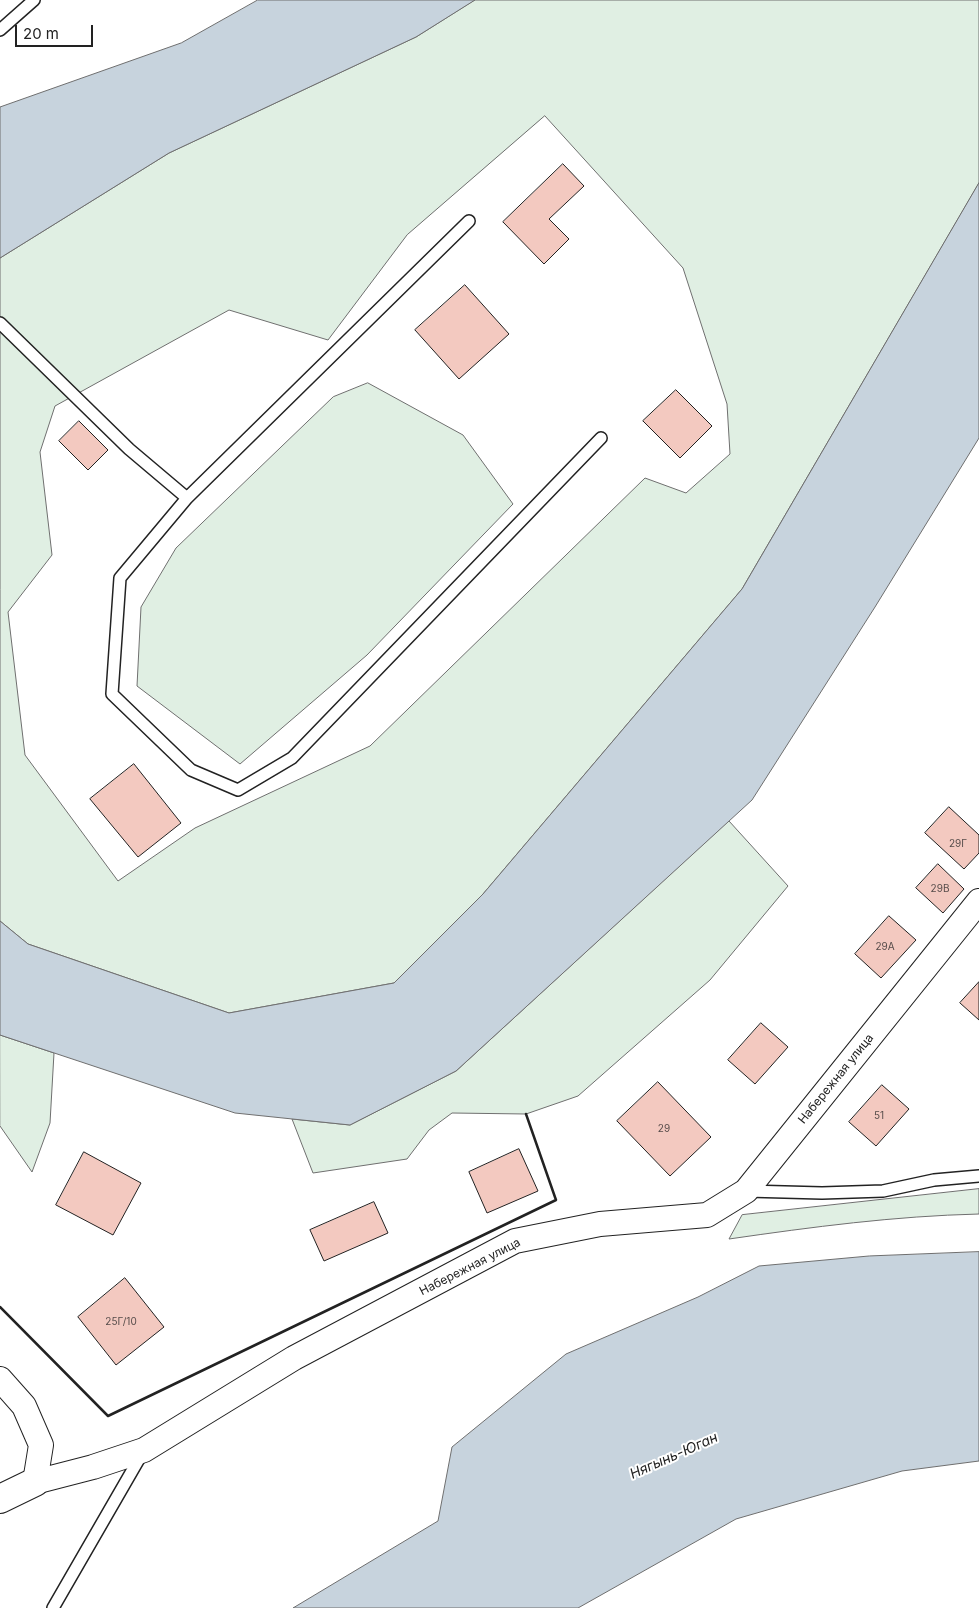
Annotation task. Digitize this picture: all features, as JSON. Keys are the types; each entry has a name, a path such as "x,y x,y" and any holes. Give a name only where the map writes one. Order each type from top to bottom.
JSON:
{"street":[{"name":"Набережная улица","path":"35,1482 144,1450 294,1358 515,1241 600,1224 707,1215 746,1191 979,901"},
{"path":"0,1379 24,1406 41,1445 35,1482 0,1499"}],"lane":[{"path":"0,30 34,0"},
{"path":"469,221 187,498 120,578 112,694 191,770 238,790 292,758 601,438"},
{"path":"0,323 129,449 187,498"},
{"path":"746,1191 822,1193 884,1191 934,1180 979,1176"},
{"path":"53,1608 144,1450"}],"green space":[{"path":"475,0 979,0 979,183 742,589 483,894 394,983 229,1013 28,944 0,921 0,258 169,153 416,37","holes":["545,116 683,268 727,404 730,454 686,493 645,478 370,746 195,828 118,881 25,755 8,612 52,555 40,452 55,406 229,310 328,340 407,235"]},
{"path":"368,383 463,435 513,504 367,655 240,764 137,686 141,607 176,548 333,397"},
{"path":"729,821 788,886 710,980 578,1096 526,1114 452,1113 429,1130 407,1159 313,1173 292,1119 350,1125 456,1071"},
{"path":"0,1035 54,1053 50,1123 32,1172 0,1126"},
{"path":"979,1189 979,1214 822,1226 729,1239 742,1215"}],"water":[{"path":"258,0 475,0 416,37 169,153 0,258 0,107 181,43"},
{"path":"979,183 979,438 875,607 752,800 456,1071 350,1125 235,1113 0,1035 0,921 28,944 229,1013 394,983 483,894 742,589"},
{"name":"Нягынь-Юган","path":"979,1252 979,1461 902,1471 736,1519 578,1608 293,1608 438,1521 452,1447 566,1354 698,1297 759,1266 869,1256"}],"building":[{"path":"563,164 584,186 549,219 569,239 544,264 503,222"},
{"path":"465,285 509,334 459,379 415,330"},
{"path":"676,390 712,426 680,458 643,421"},
{"path":"79,421 108,450 88,470 59,441"},
{"path":"134,764 181,823 138,857 90,799"},
{"path":"949,807 979,835 979,853 964,869 925,833"},
{"path":"938,864 964,889 943,913 916,888"},
{"path":"889,916 916,940 881,978 855,954"},
{"path":"979,982 979,1020 960,1003"},
{"path":"761,1023 788,1047 755,1084 728,1060"},
{"path":"658,1082 711,1137 670,1176 617,1121"},
{"path":"882,1085 909,1109 876,1146 849,1122"},
{"path":"519,1149 538,1191 487,1213 469,1172"},
{"path":"84,1152 141,1183 113,1235 56,1205"},
{"path":"374,1202 388,1233 324,1261 310,1230"},
{"path":"125,1278 164,1327 116,1365 78,1317"}],"wall":[{"path":"0,1307 108,1416 556,1200 526,1114"}]}
